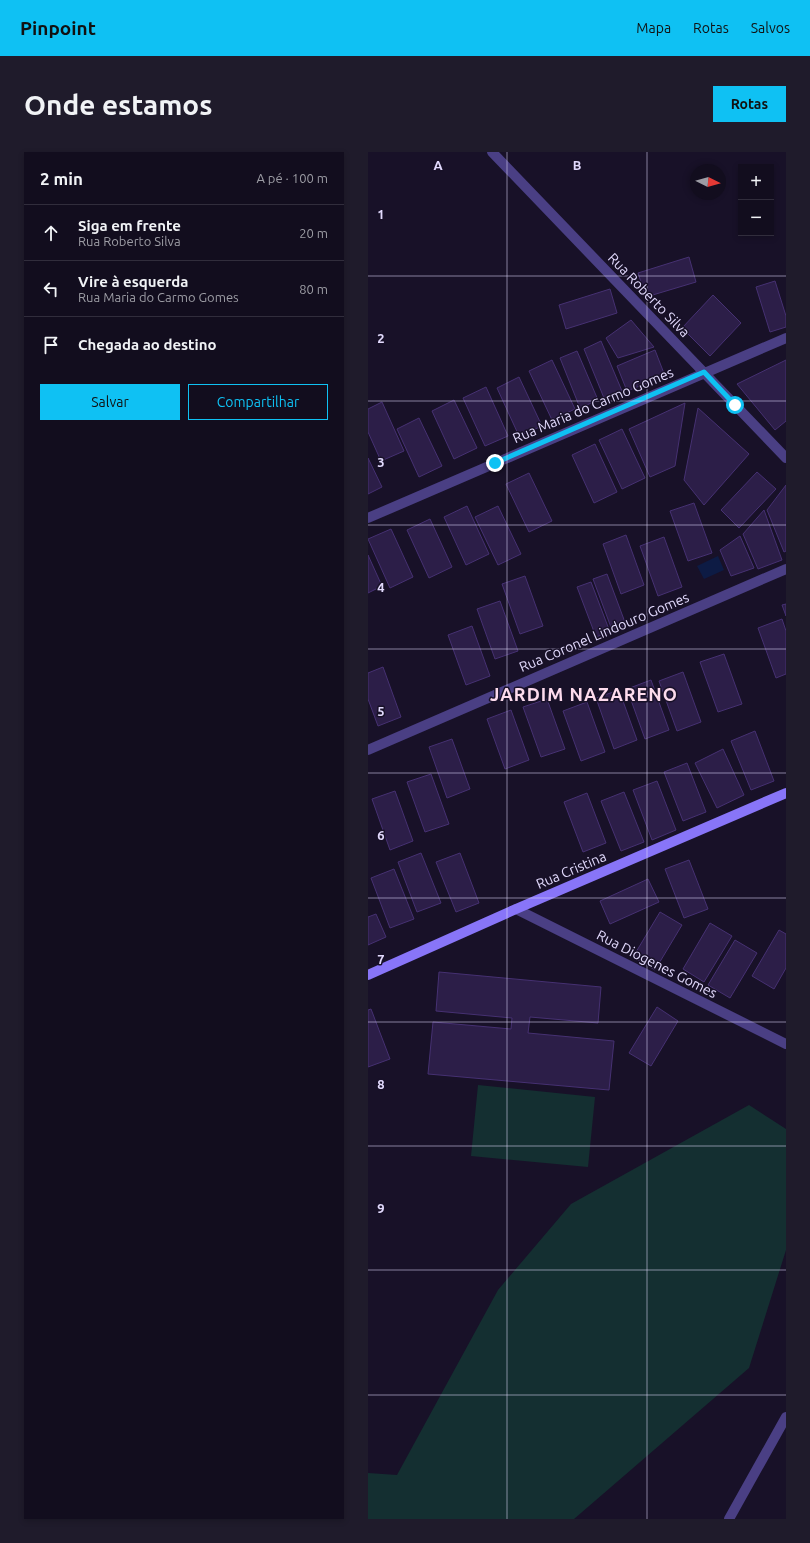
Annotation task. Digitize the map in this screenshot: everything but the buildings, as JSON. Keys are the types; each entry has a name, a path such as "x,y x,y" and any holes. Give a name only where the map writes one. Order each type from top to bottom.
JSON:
{"main road":[{"name":"Rua Cristina","path":"368,975 516,909 784,795"}],"street":[{"name":"Rua Roberto Silva","path":"492,152 786,458"},
{"name":"Rua Maria do Carmo Gomes","path":"368,518 704,372 786,338"},
{"name":"Rua Coronel Lindouro Gomes","path":"368,750 786,569"},
{"name":"Rua Diogenes Gomes","path":"516,909 786,1044"},
{"path":"729,1519 786,1417"}],"green space":[{"path":"478,1085 595,1097 588,1167 471,1156"},
{"path":"749,1105 786,1129 786,1250 749,1368 574,1519 368,1519 368,1473 397,1475 498,1290 571,1204"}],"water":[{"path":"718,556 724,570 704,579 697,566"}],"district":[{"name":"JARDIM NAZARENO","path":"584,694"}],"route":[{"path":"495,463 704,372 735,405"}]}
